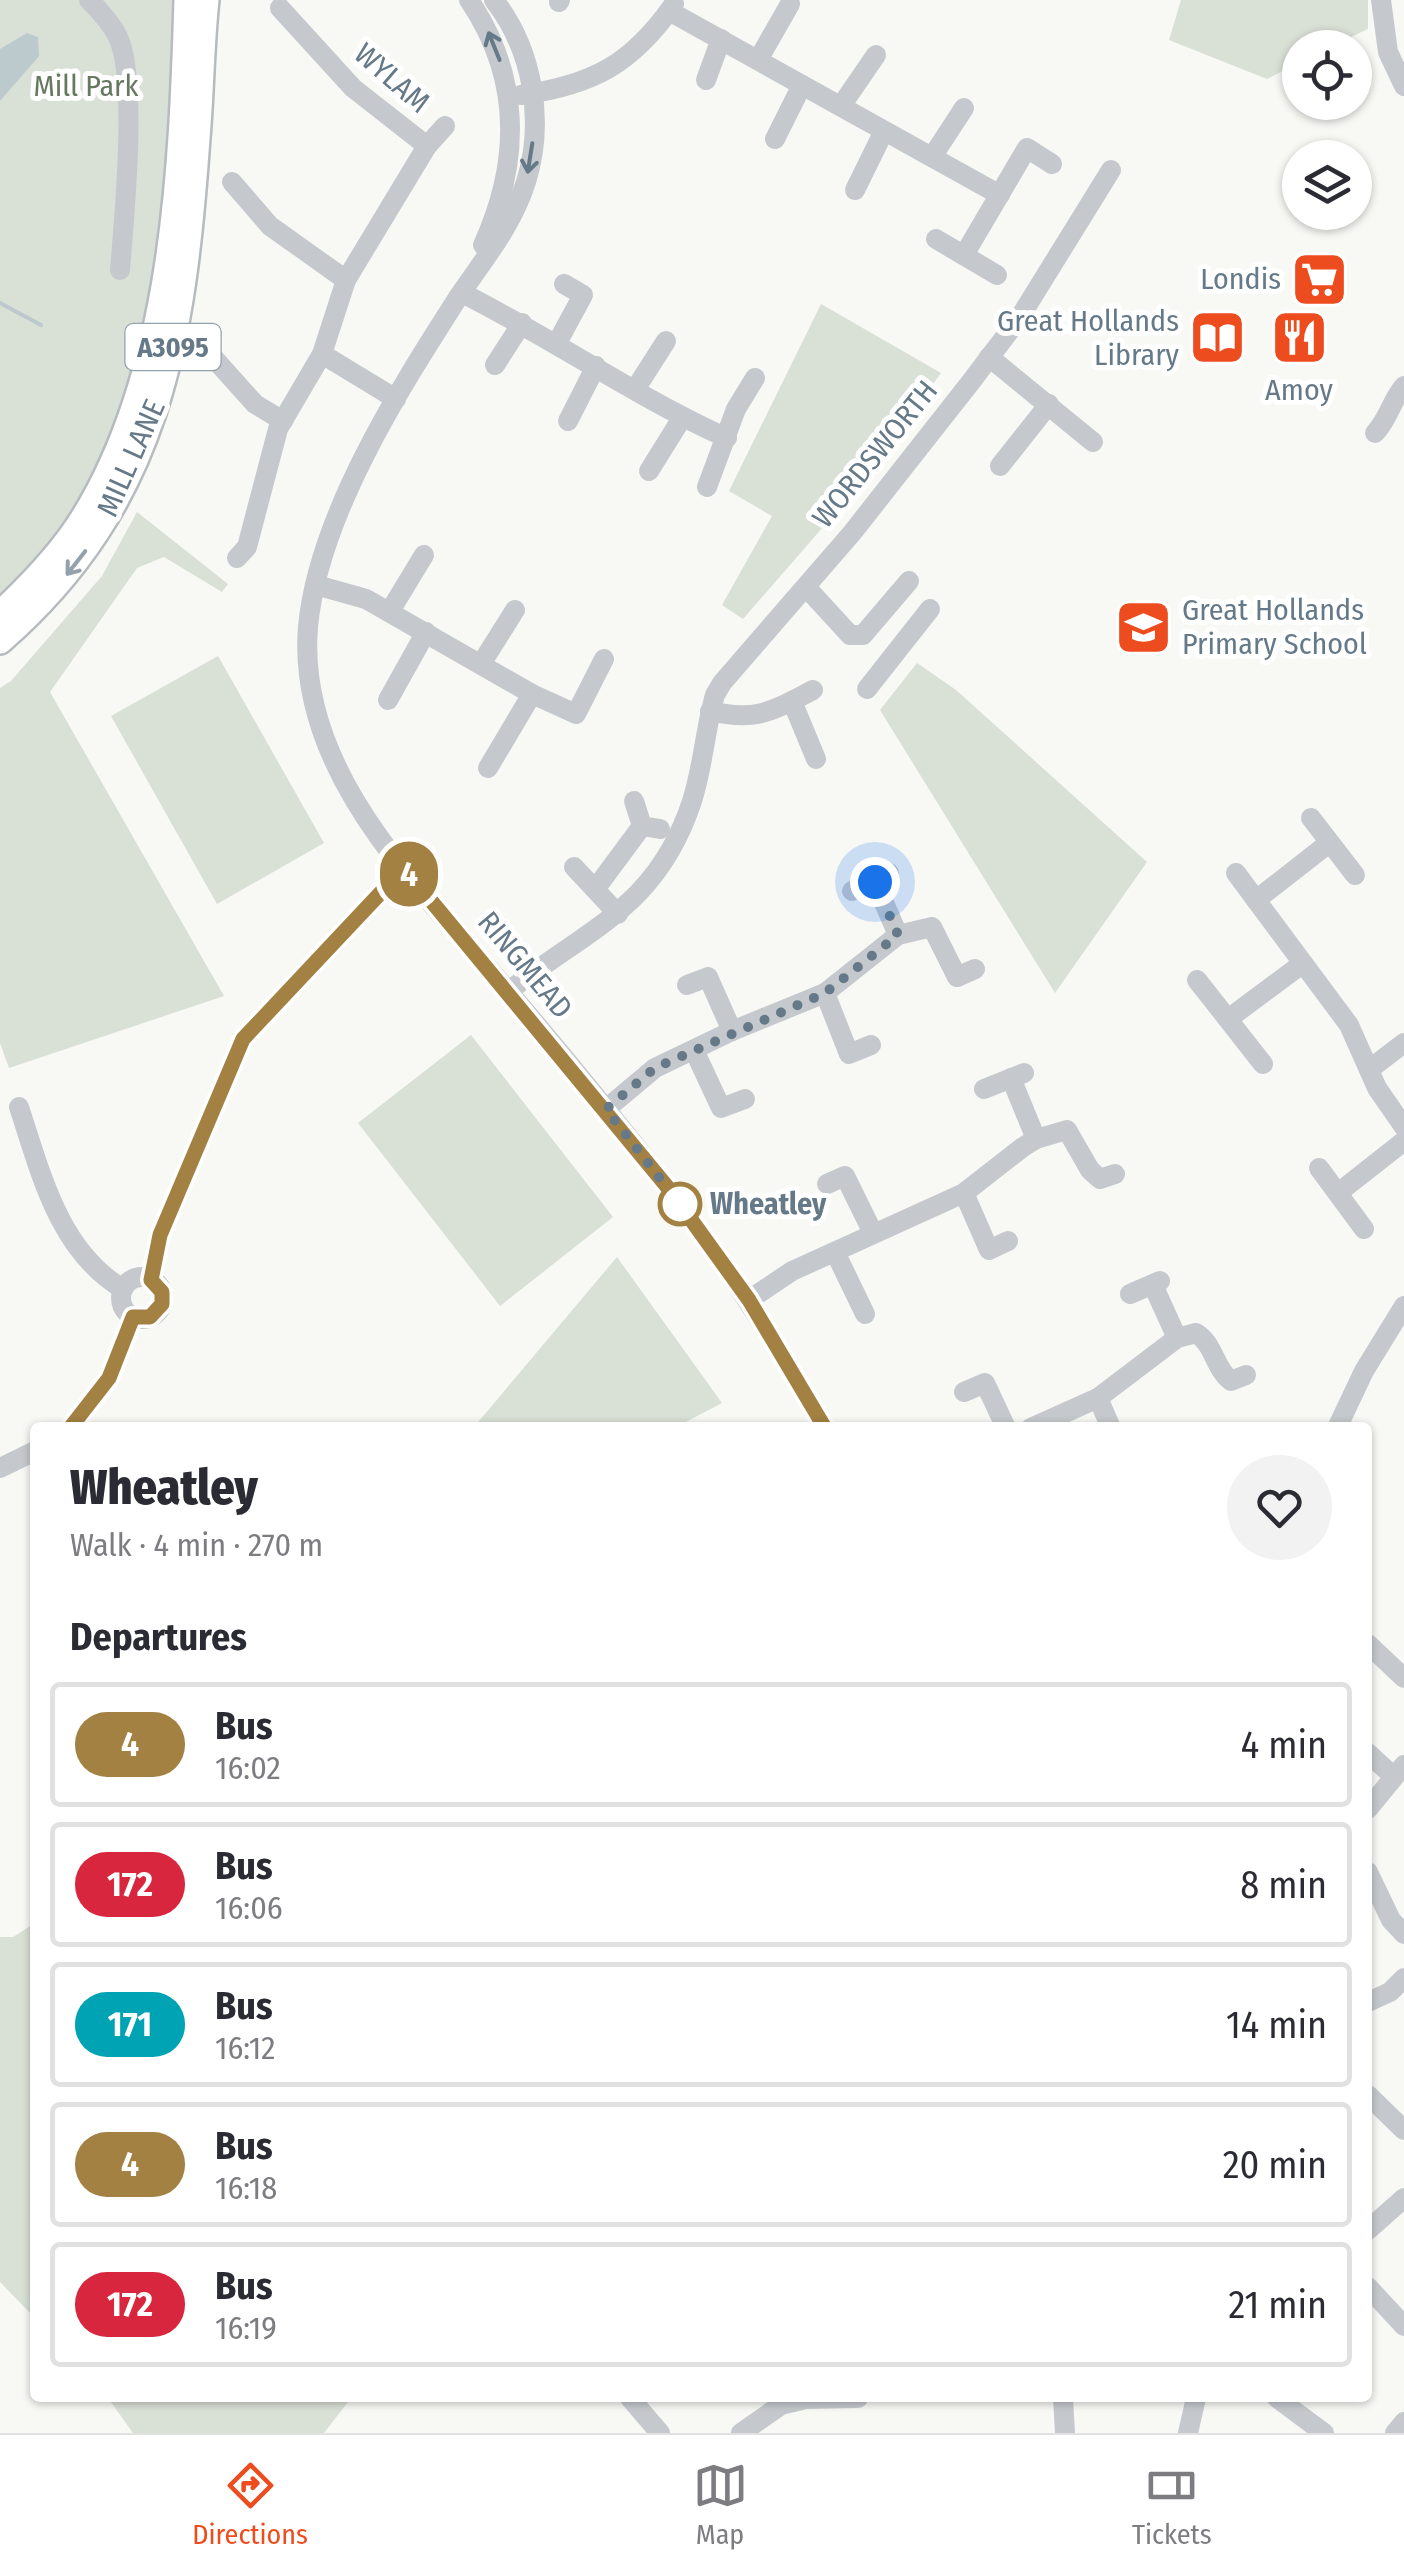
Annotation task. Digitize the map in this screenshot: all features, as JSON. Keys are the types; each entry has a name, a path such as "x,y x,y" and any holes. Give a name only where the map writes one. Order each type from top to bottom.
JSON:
{"main road":[{"name":"MILL LANE","path":"0,614 52,560 83,519 115,460 144,382 169,252 188,0"},
{"name":"MILL LANE","path":"0,642 59,584 104,523 132,473 154,414 173,346 187,258 206,0"}],"street":[{"path":"89,0 120,40 124,60 128,103 120,270"},
{"name":"RINGMEAD","path":"462,292 490,229 505,177 509,96 496,46 469,0"},
{"name":"RINGMEAD","path":"494,0 517,38 533,93 532,151 526,180 503,233 396,399 337,520 316,585 308,628 312,687 321,726 359,807 404,868 669,1189 749,1300 821,1422"},
{"path":"1404,4 1381,3 1388,52 1404,86"},
{"path":"758,60 790,4"},
{"path":"509,96 572,86 613,68 648,38 673,6 721,39 1000,195"},
{"name":"WYLAM","path":"280,8 353,88 427,146"},
{"path":"706,80 721,39"},
{"path":"841,106 876,55"},
{"path":"775,139 802,85"},
{"path":"932,158 964,108"},
{"name":"WYLAM","path":"237,558 247,547 278,428 322,354 346,280 427,146 445,126"},
{"path":"854,190 884,130"},
{"path":"964,255 1028,148 1052,164"},
{"name":"WORDSWORTH","path":"508,992 618,914 650,881 682,828 694,796 715,695 740,660 806,588 990,357 1111,170"},
{"path":"232,182 270,226 346,280"},
{"path":"936,239 998,275"},
{"path":"558,343 582,295 564,284"},
{"path":"462,292 558,343 682,418 728,438"},
{"path":"495,366 522,323"},
{"path":"636,388 666,341"},
{"path":"212,354 255,404 283,420"},
{"path":"322,354 396,399"},
{"path":"990,357 1093,442"},
{"path":"568,421 596,366"},
{"path":"707,487 736,410 755,378"},
{"path":"1376,433 1390,417 1393,399 1404,386"},
{"path":"1000,466 1048,404"},
{"path":"649,472 682,418"},
{"path":"390,612 424,555"},
{"path":"806,588 850,635 863,635 909,581"},
{"path":"316,585 366,599 532,694 576,714 604,659"},
{"path":"866,689 930,609"},
{"path":"481,664 514,610"},
{"path":"388,700 426,632"},
{"path":"863,635 884,668"},
{"path":"710,711 739,718 763,716 813,690"},
{"path":"488,768 532,694"},
{"path":"792,701 816,759"},
{"path":"596,888 651,828 634,801"},
{"path":"1311,818 1355,874"},
{"path":"1256,900 1330,843"},
{"path":"574,867 618,914"},
{"path":"1236,874 1350,1025 1377,1088 1404,1127"},
{"path":"852,891 882,878 898,935"},
{"path":"606,1109 655,1068 825,993 898,935 932,927 958,977 975,969"},
{"path":"1228,1020 1302,964"},
{"path":"686,985 708,977 732,1032"},
{"path":"1196,980 1263,1064"},
{"path":"825,993 849,1054 871,1044"},
{"path":"1370,1069 1404,1043"},
{"path":"694,1050 722,1108 746,1099"},
{"path":"984,1089 1017,1076 1036,1139"},
{"path":"19,1107 59,1218 72,1243 102,1276 123,1289"},
{"path":"749,1300 792,1271 964,1194 1036,1139 1067,1130 1090,1170 1100,1179 1115,1174"},
{"path":"1338,1193 1404,1141"},
{"path":"1319,1168 1364,1228"},
{"path":"827,1184 845,1176 873,1233"},
{"path":"964,1194 988,1250 1008,1242"},
{"path":"836,1254 865,1314"},
{"path":"146,1278 162,1292 162,1304 156,1314 145,1319 133,1317 124,1308 123,1289 130,1281 146,1278"},
{"path":"1130,1294 1156,1283 1176,1338"},
{"path":"1340,1422 1378,1345 1404,1306"},
{"path":"75,1422 109,1378 133,1317"},
{"path":"1044,1422 1098,1398 1176,1338 1196,1333 1207,1340 1224,1376 1231,1381 1246,1375"},
{"path":"964,1392 985,1382 1003,1422"},
{"path":"1098,1398 1108,1422"},
{"path":"0,1468 30,1454"},
{"path":"1372,1648 1404,1678"},
{"path":"1372,1755 1399,1771 1372,1804"},
{"path":"1372,1880 1391,1920 1404,1934"},
{"path":"1372,2000 1390,1992 1404,1978"},
{"path":"1372,2099 1404,2130"},
{"path":"1372,2226 1404,2198"},
{"path":"1372,2291 1404,2326"},
{"path":"640,2402 660,2433"},
{"path":"741,2433 781,2405 792,2402"},
{"path":"1062,2402 1065,2433"},
{"path":"1188,2433 1195,2402"},
{"path":"1282,2402 1324,2433"},
{"path":"1395,2433 1404,2422"}],"green space":[{"name":"Mill Park","path":"0,0 177,0 164,212 150,323 108,453 58,540 0,598"},
{"path":"1181,0 1368,0 1366,30 1282,30 1282,71 1267,79 1169,40"},
{"path":"821,304 941,373 863,481 743,619 722,605 772,516 729,491"},
{"path":"137,512 228,584 222,592 164,557 137,568 50,692 224,996 9,1068 0,1043 0,688 11,681 102,576"},
{"path":"218,656 324,843 217,904 111,716"},
{"path":"917,663 956,690 1147,862 1055,993 880,710"},
{"path":"471,1035 613,1217 500,1306 358,1123"},
{"path":"617,1257 722,1403 686,1422 478,1422"},
{"path":"30,1926 30,2313 0,2282 0,1937 13,1937"},
{"path":"111,2402 348,2402 324,2433 133,2433"}],"shaded area":[{"path":"27,33 38,37 39,56 0,101 0,49"}],"waterway":[{"path":"0,303 41,325"}],"bus line":[{"name":"4","path":"76,1422 109,1378 133,1317 150,1317 162,1304 162,1292 151,1280 160,1235 243,1039 404,868 669,1189 749,1300 821,1422"}],"place":[{"name":"Londis","path":"1320,279"},
{"name":"Amoy","path":"1299,337"},
{"name":"Great Hollands Library","path":"1218,338"},
{"name":"Great Hollands Primary School","path":"1143,627"},
{"name":"Wheatley","path":"680,1204"}],"route":[{"path":"680,1204 686,1212 606,1109 655,1068 825,993 898,935 875,882"}]}
